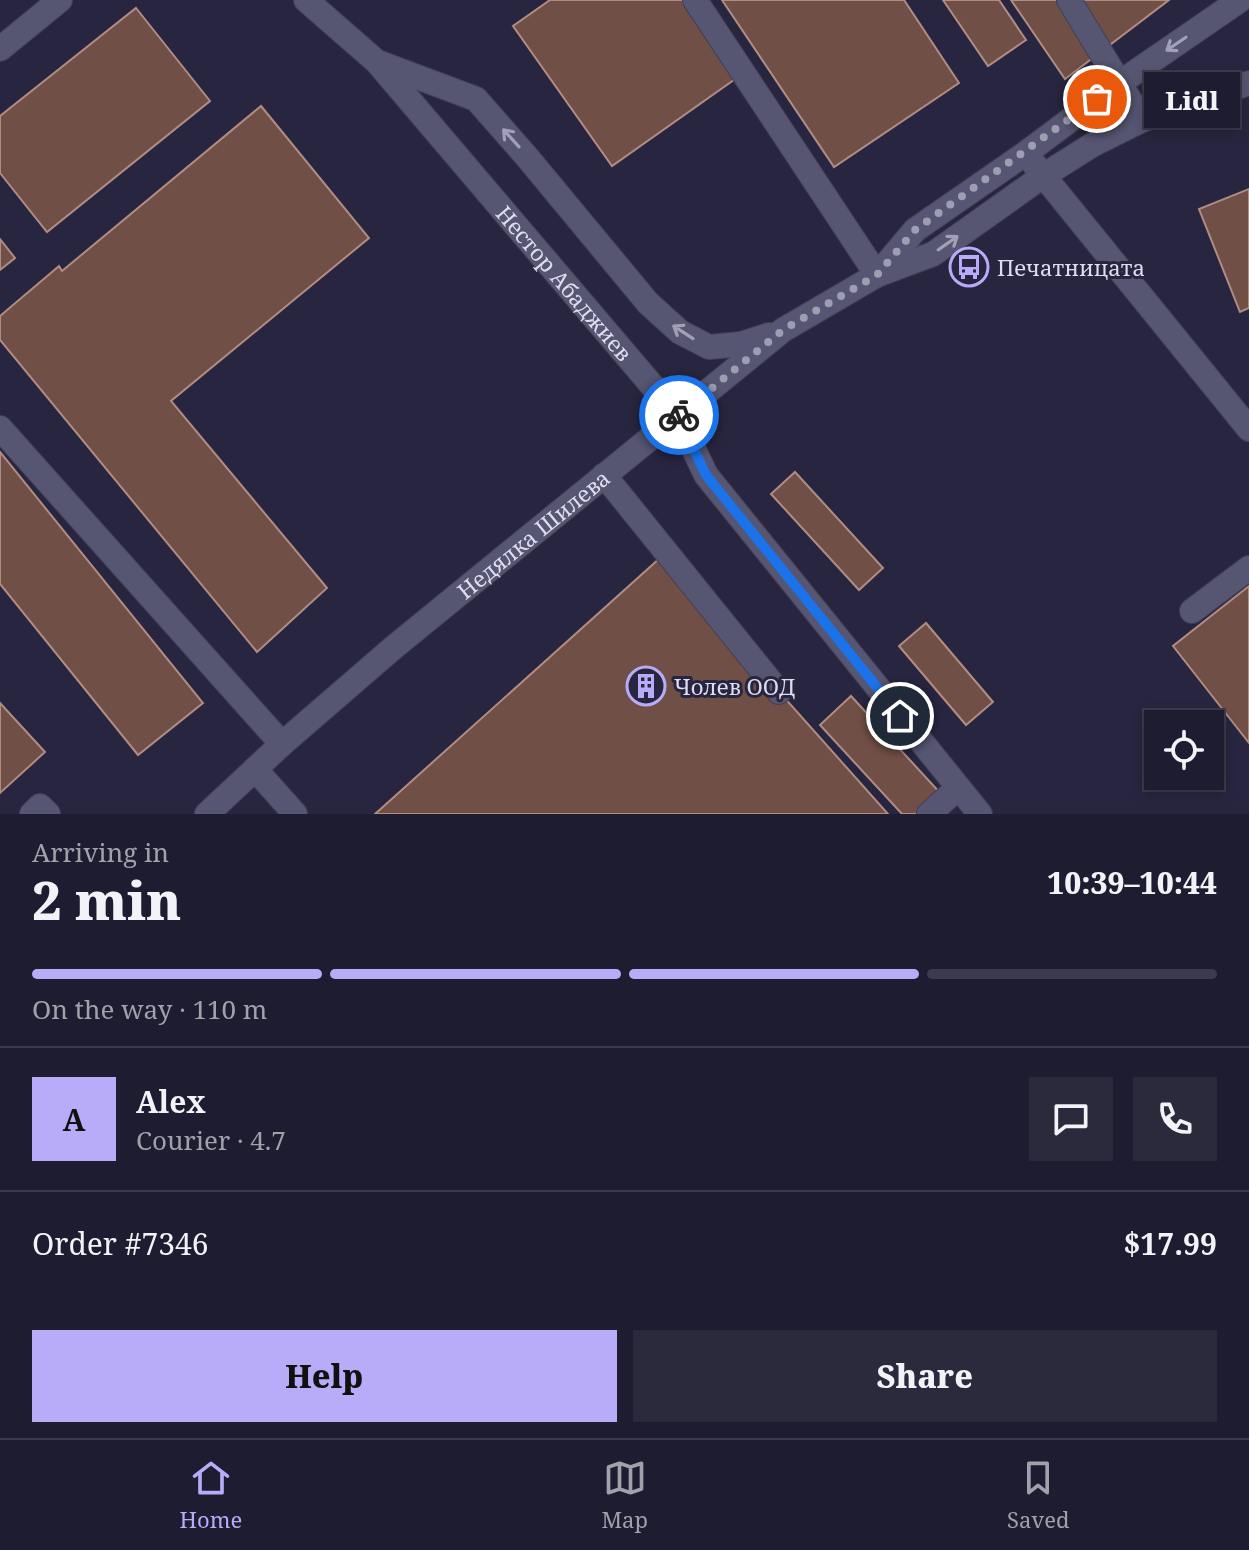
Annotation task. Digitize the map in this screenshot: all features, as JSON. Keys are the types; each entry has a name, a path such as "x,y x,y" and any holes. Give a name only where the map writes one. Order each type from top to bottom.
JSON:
{"street":[{"path":"0,49 60,0"},
{"name":"Нестор Абаджиев","path":"306,0 377,62 678,416 706,475 980,814"},
{"path":"695,0 877,275"},
{"path":"1069,0 1142,120"},
{"name":"Недялка Шилева","path":"877,275 915,230 1240,0"},
{"name":"Нестор Абаджиев","path":"377,62 476,99 648,303 680,332 709,347 741,344 783,330"},
{"name":"Недялка Шилева","path":"207,814 393,648 783,330 877,275 933,254 1092,145 1142,120 1249,83"},
{"path":"1026,153 1249,429"},
{"path":"0,428 282,744"},
{"path":"604,475 779,692"},
{"path":"1192,611 1249,568"},
{"path":"255,769 295,814"},
{"path":"929,814 958,788"},
{"path":"32,814 40,806 48,814"}],"building":[{"path":"550,0 684,0 738,77 612,166 513,26"},
{"path":"722,0 904,0 959,83 834,167"},
{"path":"943,0 999,0 1026,40 988,66"},
{"path":"1011,0 1169,0 1065,79"},
{"path":"136,8 210,101 47,232 0,173 0,116"},
{"path":"261,106 369,238 171,401 327,588 257,652 0,340 0,316 59,266 62,271"},
{"path":"1249,189 1249,308 1240,312 1199,209"},
{"path":"0,239 15,258 0,270"},
{"path":"0,452 203,703 138,755 0,584"},
{"path":"795,472 883,568 859,590 771,494"},
{"name":"Чолев ООД","path":"660,558 888,814 375,814"},
{"path":"1249,586 1249,743 1224,710 1173,646"},
{"path":"926,623 993,702 966,725 899,646"},
{"path":"851,696 942,795 921,814 902,814 820,725"},
{"path":"0,703 45,752 0,793"}],"way so far":[{"path":"679,415 783,330 877,275 915,230 1097,99"}],"place":[{"name":"Lidl","path":"1097,99"},
{"name":"Печатницата","path":"969,267"},
{"name":"Чолев ООД","path":"646,686"}],"route":[{"path":"679,415 706,475 900,716"}]}
